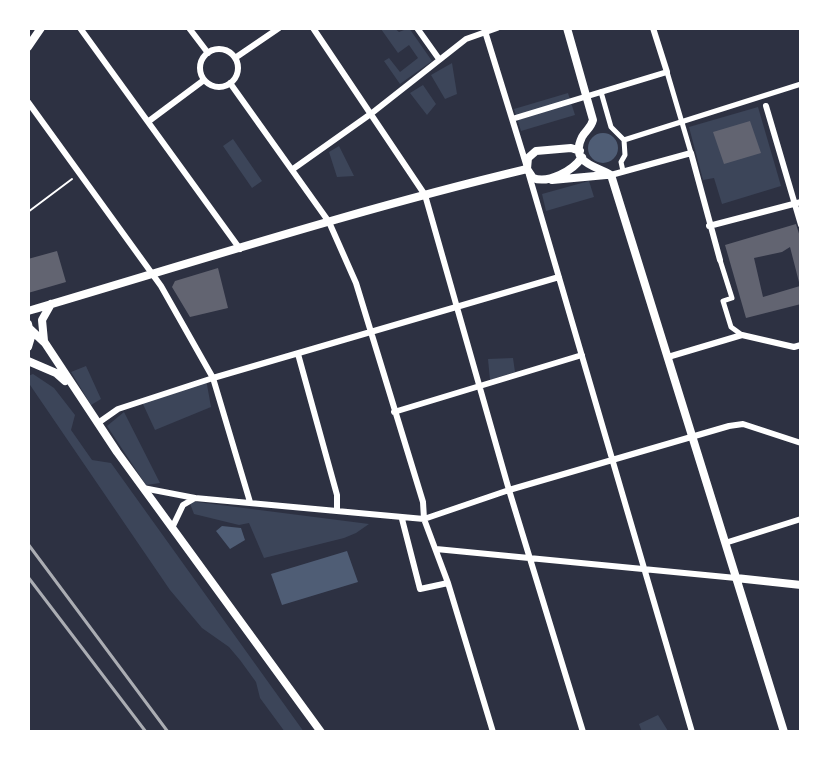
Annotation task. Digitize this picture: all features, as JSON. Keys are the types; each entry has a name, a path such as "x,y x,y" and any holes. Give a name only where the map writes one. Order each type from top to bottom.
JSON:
{"street":[{"path":"28,47 41,28"},
{"path":"80,28 240,249"},
{"path":"189,28 208,53"},
{"path":"235,58 279,28"},
{"path":"313,28 425,195 509,490 583,732"},
{"path":"417,28 439,59"},
{"path":"293,169 372,113 466,39 484,30 497,28"},
{"path":"547,180 576,165 581,154 581,139 593,123 567,28"},
{"path":"653,28 732,298 723,301 731,327 742,335 794,347 801,345"},
{"path":"484,30 692,732"},
{"path":"220,50 235,58 238,71 230,83 215,86 204,80 200,68 208,53 220,50"},
{"path":"512,119 667,72"},
{"path":"149,121 204,80"},
{"path":"230,83 329,222 356,283 423,502 424,519 448,583 493,732"},
{"path":"624,140 801,84"},
{"path":"601,92 611,127 624,140 623,171"},
{"path":"763,96 798,203 801,225"},
{"path":"28,102 161,286 213,378 250,502"},
{"path":"611,175 589,166 581,154 571,148 536,151 528,158 527,169 533,178 547,180 611,175 691,153"},
{"path":"28,311 149,272 527,169"},
{"path":"611,175 784,732"},
{"path":"709,226 798,203"},
{"path":"98,423 118,409 213,378 559,277"},
{"path":"45,343 42,320 51,304"},
{"path":"29,327 45,343 143,488 321,732"},
{"path":"28,347 29,327"},
{"path":"668,357 742,335"},
{"path":"298,354 337,495 337,511"},
{"path":"394,412 582,355"},
{"path":"28,361 56,373 74,390"},
{"path":"143,488 195,498 424,519 509,490 743,424 801,443"},
{"path":"172,528 183,505 195,498"},
{"path":"402,519 420,589 448,583"},
{"path":"725,543 801,519"},
{"path":"436,549 801,585"}],"path":[{"path":"28,212 79,175"}],"shaded area":[{"path":"394,28 399,32 409,28 432,61 400,84 384,61 389,58 400,72 418,58 409,45 398,53 381,29"},
{"path":"452,63 457,94 445,99 431,75"},
{"path":"423,85 436,104 427,115 410,93"},
{"path":"568,93 575,115 521,131 514,109"},
{"path":"758,107 781,186 722,204 714,178 703,180 689,127"},
{"path":"603,133 613,138 618,148 613,158 603,163 593,158 588,148 593,138"},
{"path":"233,139 262,181 252,188 223,146"},
{"path":"339,146 354,176 337,177 329,152"},
{"path":"589,181 594,197 546,211 542,194"},
{"path":"513,358 515,372 490,380 488,359"},
{"path":"86,366 101,399 91,405 71,372"},
{"path":"33,374 54,388 75,415 71,430 92,460 111,463 304,732 285,732 260,698 256,682 240,660 229,647 202,628 170,590 28,382 28,376"},
{"path":"206,379 211,407 155,430 142,402"},
{"path":"124,412 160,483 146,485 107,426"},
{"path":"189,501 369,524 344,538 264,558 249,523 239,525 194,514"},
{"path":"222,526 241,528 245,540 230,549 216,531"},
{"path":"347,551 358,582 282,605 271,574"},
{"path":"658,715 668,731 642,732 639,724"}],"building":[{"path":"750,121 761,153 724,164 713,132"},
{"path":"796,224 801,240 801,304 746,318 725,245","holes":["790,247 800,286 763,297 754,258 782,252"]},
{"path":"57,251 66,282 28,293 28,259"},
{"path":"218,268 228,308 190,317 172,287 175,281"}],"railway":[{"path":"28,544 168,732"},
{"path":"28,577 146,732"}]}
